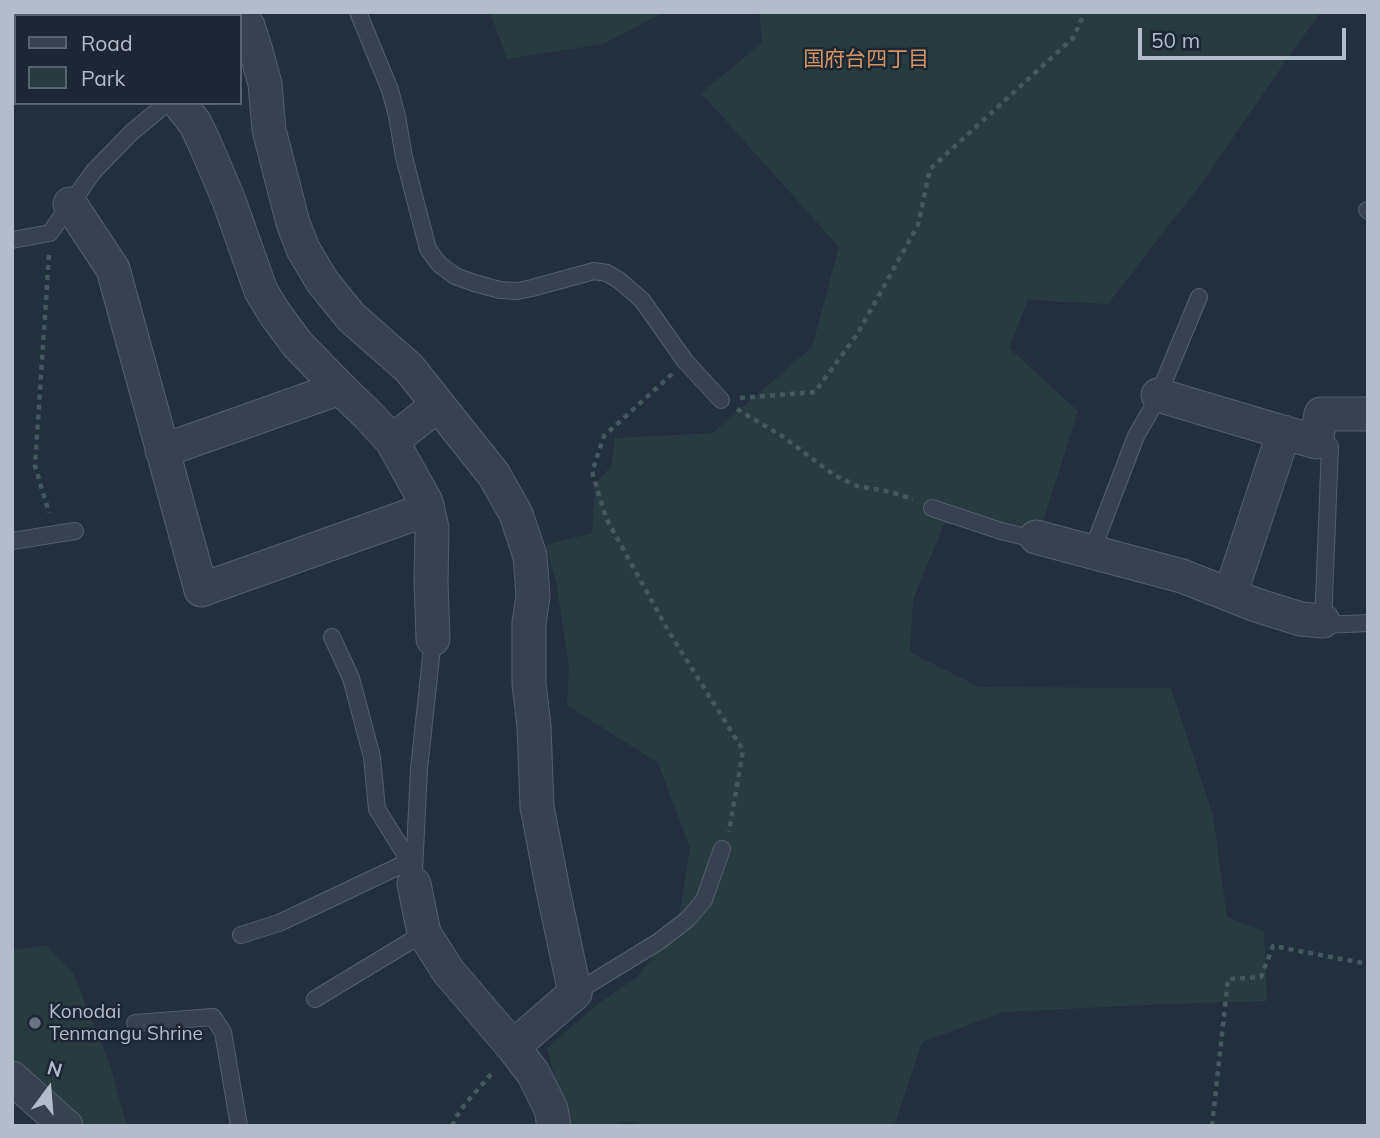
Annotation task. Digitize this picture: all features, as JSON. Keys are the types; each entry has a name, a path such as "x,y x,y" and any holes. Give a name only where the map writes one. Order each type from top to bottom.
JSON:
{"street":[{"path":"242,18 248,26 256,51 264,84 271,141 293,223 303,249 322,281 351,317 409,368 494,475 516,514 530,556 533,596 529,623 529,684 534,726 537,807 575,993 513,1047"},
{"path":"181,105 195,123 205,144 228,198 261,291 275,314 298,345 392,441 426,502 432,528 433,639"},
{"path":"71,204 113,269 201,590 428,509"},
{"path":"162,451 340,388"},
{"path":"1158,395 1316,442 1321,414 1368,414"},
{"path":"392,441 438,405"},
{"path":"1230,595 1284,432"},
{"path":"1037,537 1182,576 1301,619 1322,621"},
{"path":"411,873 424,933 448,971 533,1073 551,1109 554,1126"},
{"path":"12,1078 66,1126"}],"lane":[{"path":"358,12 390,90 420,221 428,248 439,264 455,276 474,283 500,290 517,291 594,271 607,273 642,300 685,361 721,400"},
{"path":"12,240 50,233 94,171 132,132 165,105"},
{"path":"1092,551 1136,436 1158,395 1199,298"},
{"path":"1316,442 1330,446 1323,625 1368,623"},
{"path":"932,508 1001,531 1034,539 1037,537"},
{"path":"12,541 75,531"},
{"path":"332,637 351,678 372,757 377,809 411,873"},
{"path":"411,873 433,639"},
{"path":"575,993 658,942 688,919 704,900 722,849"},
{"path":"241,935 411,873"},
{"path":"314,999 424,933"},
{"path":"135,1023 214,1017 223,1032 239,1126"}],"path":[{"path":"721,400 815,392 858,333 918,225 930,169 1073,38 1085,12"},
{"path":"50,233 35,466 55,534"},
{"path":"685,361 604,436 592,472 606,518 669,632 743,750 727,839 722,849"},
{"path":"721,400 782,436 834,475 857,486 891,492 932,508"},
{"path":"1212,1126 1228,979 1261,977 1273,946 1368,964"},
{"path":"453,1126 466,1103 513,1047"}],"green space":[{"path":"490,12 665,12 603,44 507,59"},
{"path":"759,12 1321,12 1204,180 1108,304 1028,300 1009,348 1078,411 1040,531 944,524 913,600 910,652 979,687 1171,688 1213,816 1227,917 1264,931 1267,1001 1004,1012 922,1042 894,1126 646,1126 628,1121 611,1126 567,1126 547,1048 598,1004 637,977 678,924 690,848 658,763 567,705 569,666 556,582 546,545 592,533 595,485 611,466 615,438 713,433 812,347 839,247 701,93 762,43"},
{"path":"46,945 73,973 110,1065 127,1126 75,1126 74,1109 12,1063 12,950"}],"place":[{"name":"Konodai Tenmangu Shrine","path":"35,1023"}],"district":[{"name":"国府台四丁目","path":"866,60"}]}
